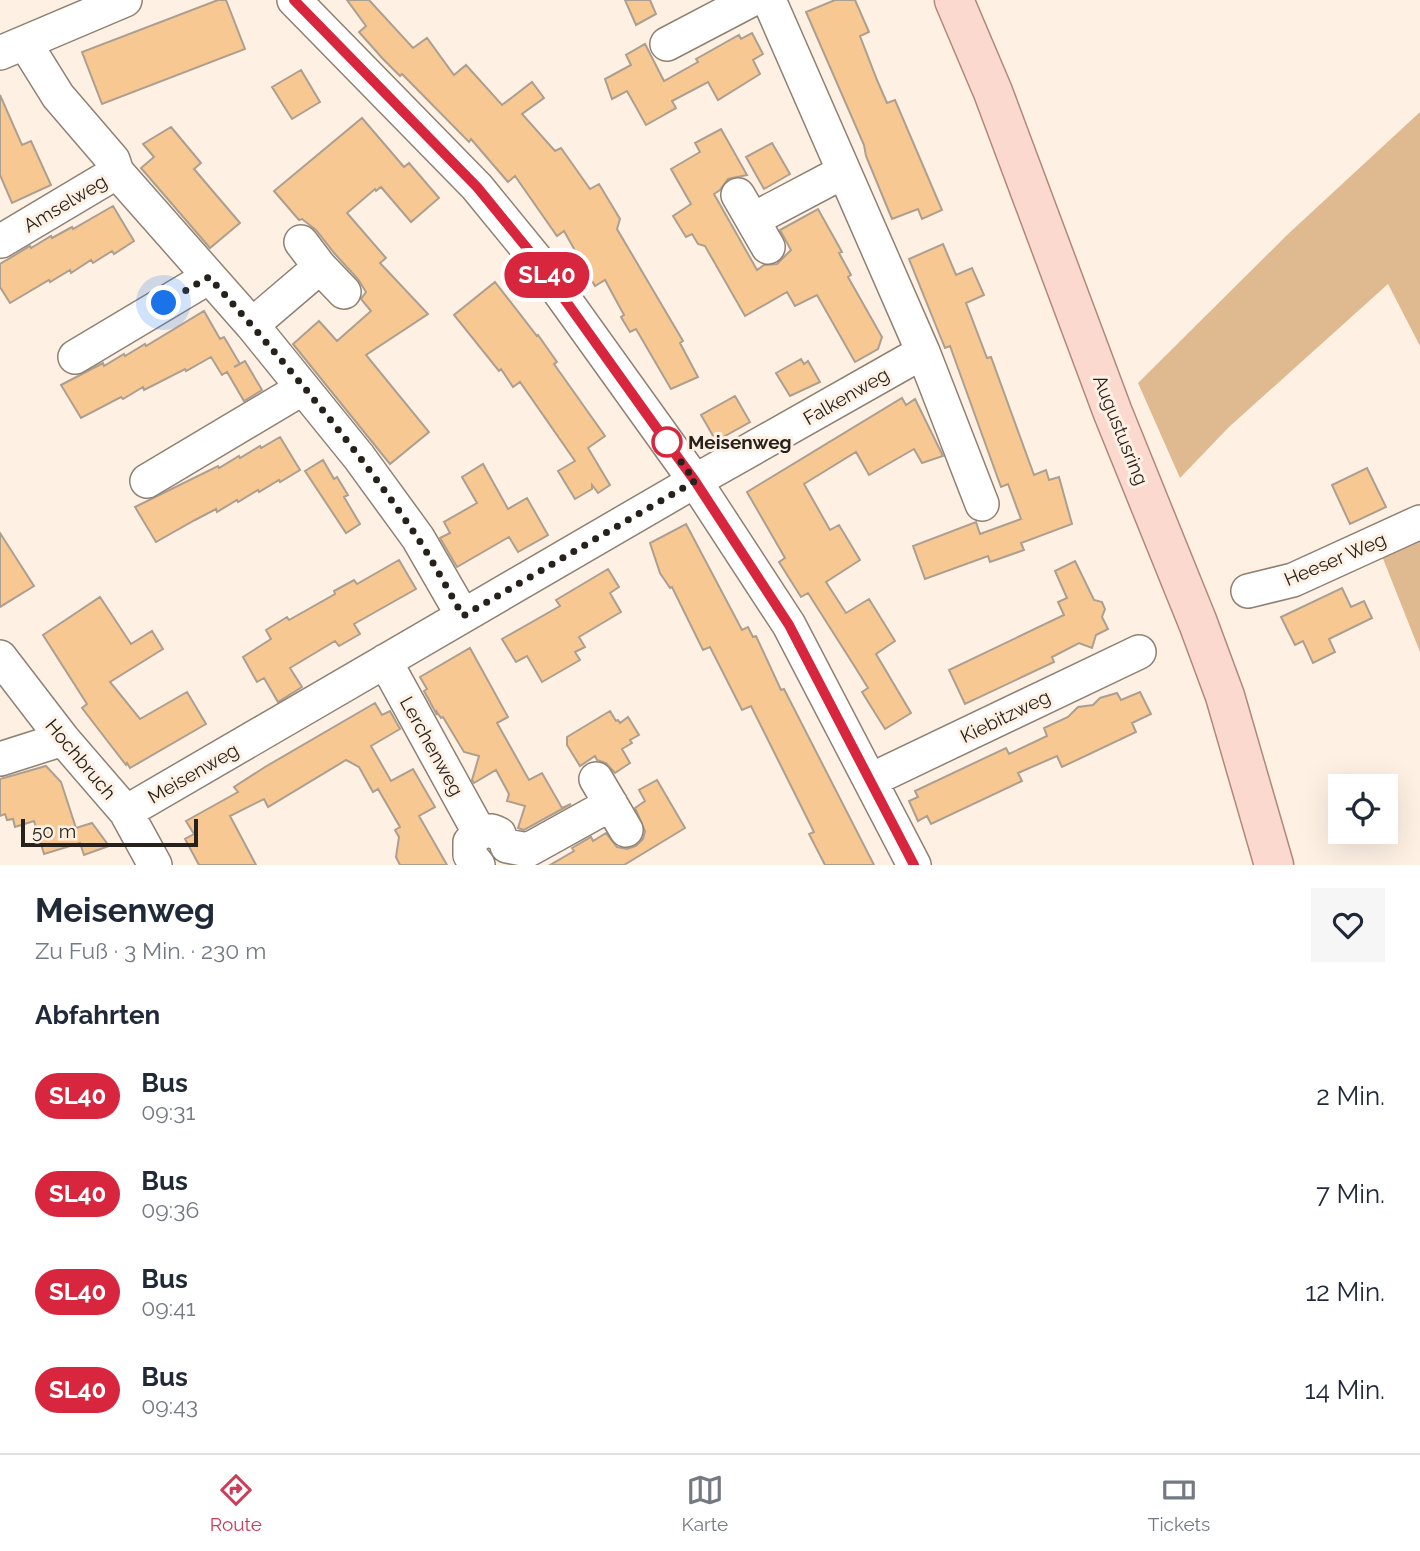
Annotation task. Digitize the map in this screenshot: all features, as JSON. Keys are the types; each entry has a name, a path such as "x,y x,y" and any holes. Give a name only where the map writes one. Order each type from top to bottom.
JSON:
{"main road":[{"name":"Augustusring","path":"954,0 993,92 1113,413 1198,623 1225,696 1274,865"}],"street":[{"path":"117,172 113,160 13,48 125,0"},
{"path":"294,0 477,187 535,258 695,481 789,625 914,865"},
{"path":"667,44 751,0"},
{"path":"769,0 923,352 982,504"},
{"name":"Amselweg","path":"1,241 117,172 252,325 359,457 418,538 463,616"},
{"path":"753,220 843,172"},
{"path":"252,325 311,254 344,292"},
{"path":"75,356 209,277"},
{"name":"Falkenweg","path":"695,481 923,352"},
{"path":"147,481 303,388"},
{"name":"Meisenweg","path":"126,812 695,481"},
{"name":"Heeser Weg","path":"1248,590 1293,580 1420,522"},
{"name":"Kiebitzweg","path":"871,780 1139,652"},
{"name":"Hochbruch","path":"0,657 63,739 126,812 155,865"},
{"name":"Lerchenweg","path":"385,661 494,847"},
{"path":"0,759 63,739"},
{"path":"478,865 470,855 470,842 528,850 611,804"}],"shaded area":[{"path":"1420,112 1420,346 1388,284 1229,427 1180,478 1138,383 1287,235"},
{"path":"1420,531 1420,652 1380,551"}],"building":[{"path":"218,0 226,0 245,49 102,104 82,52"},
{"path":"347,0 369,0 413,48 427,38 454,75 466,65 502,105 532,82 544,98 522,114 555,151 561,148 590,189 599,184 620,219 617,229 683,341 680,343 698,377 671,389 636,329 630,332 605,280 595,286 564,231 557,236 515,176 508,182 471,139 469,142 402,74 400,76 383,59 359,32 366,26"},
{"path":"625,0 650,0 656,14 636,25"},
{"path":"835,0 855,0 869,32 860,36 877,80 887,103 895,100 942,210 922,219 918,209 892,219 864,145 806,12"},
{"path":"752,33 763,54 753,60 760,74 718,100 708,82 672,101 676,108 646,125 627,91 612,99 605,79 631,65 626,55 645,44 664,81 739,35 741,39"},
{"path":"301,70 320,102 292,119 272,87"},
{"path":"0,95 22,145 31,141 51,185 12,203 0,175"},
{"path":"362,118 404,167 409,163 439,198 411,222 381,187 347,213 386,258 380,263 428,314 366,355 429,432 390,464 293,344 319,321 337,341 371,311 361,299 366,292 316,230 302,219 299,220 274,191"},
{"path":"171,127 201,163 194,169 240,223 210,248 141,168 154,157 143,144"},
{"path":"721,129 747,175 728,179 714,194 757,270 764,265 777,264 791,250 780,230 818,209 842,252 839,253 851,275 848,277 882,337 878,349 855,362 817,295 795,306 787,292 745,316 705,246 698,244 692,234 686,237 673,216 691,204 671,169 700,152 695,143"},
{"path":"772,143 790,174 764,189 746,157"},
{"path":"113,206 134,241 114,254 112,251 93,263 91,260 71,273 70,270 50,282 49,280 10,303 0,287 0,264 30,246 31,248 72,227 73,229"},
{"path":"943,244 956,275 972,268 984,295 966,303 987,358 991,357 1034,475 1046,470 1049,480 1059,477 1072,524 1021,543 1024,550 990,562 988,556 925,579 913,546 976,522 980,534 1021,519 1008,484 1001,487 950,346 945,348 909,259"},
{"path":"495,282 538,335 557,362 554,364 605,436 588,448 610,485 598,493 592,485 592,489 575,499 558,471 575,461 520,382 513,387 501,369 499,371 454,315"},
{"path":"204,311 220,339 224,337 240,364 245,361 262,390 244,401 227,372 222,375 211,357 81,418 61,385 103,363 104,366 145,344 146,346"},
{"path":"801,359 804,364 808,361 820,382 790,396 776,373"},
{"path":"735,396 750,422 716,441 701,415"},
{"path":"902,398 906,405 915,399 943,456 922,463 914,449 869,475 856,452 804,484 830,530 839,525 860,560 826,582 846,613 869,599 895,641 876,654 911,713 885,729 862,692 868,688 855,667 808,593 801,597 779,562 785,558 747,492"},
{"path":"280,437 300,470 217,512 216,509 156,542 135,507"},
{"path":"323,460 348,495 344,497 360,524 346,533 305,471"},
{"path":"483,464 508,509 527,498 548,535 518,552 509,537 457,567 440,538 450,533 444,522 477,503 462,477"},
{"path":"1367,468 1386,507 1350,524 1332,485"},
{"path":"686,524 742,630 748,627 753,637 756,636 781,690 784,689 874,865 825,865 809,834 814,832 751,706 742,710 710,647 703,650 672,587 670,588 660,573 650,543"},
{"path":"0,533 34,586 0,607"},
{"path":"399,560 416,589 354,624 360,634 339,646 335,641 290,668 302,687 278,702 264,678 257,682 243,657 271,639 266,630 335,594 334,591 354,580 357,584"},
{"path":"1075,561 1094,600 1102,602 1105,609 1102,617 1108,629 1096,635 1092,648 1079,643 1052,657 1054,662 965,704 949,670 1064,615 1058,602 1067,598 1055,571"},
{"path":"608,569 619,587 610,593 621,612 579,637 585,647 575,652 580,660 542,682 527,656 516,662 502,639 560,606 556,600"},
{"path":"1342,588 1351,607 1364,601 1372,618 1329,639 1335,652 1313,663 1303,641 1295,645 1281,617"},
{"path":"100,597 131,644 152,631 163,649 110,682 140,719 187,692 206,724 130,768 82,708 87,704 43,635"},
{"path":"470,648 508,717 497,723 529,780 542,773 562,808 571,804 524,830 518,828 525,806 507,801 509,794 496,770 474,783 472,780 479,756 464,752 443,717 437,712 437,715 424,691 427,689 420,677"},
{"path":"1140,692 1151,714 1132,723 1136,732 1062,767 1057,756 1018,773 1022,781 931,824 927,816 918,821 909,801 918,797 915,791 1006,748 1009,754 1047,736 1044,728 1068,717 1078,707 1093,705 1100,698 1117,693 1121,700"},
{"path":"375,703 382,715 390,711 400,729 371,746 391,781 413,769 435,807 419,816 447,865 400,865 396,857 399,837 395,830 400,827 378,789 373,792 359,767 346,760 268,807 264,799 230,816 256,865 199,865 185,839 194,834 186,821 238,792 234,787 265,767"},
{"path":"610,711 620,723 628,717 639,735 622,749 630,763 615,773 595,756 580,766 567,745 567,737"},
{"path":"46,766 61,782 76,828 92,823 109,846 84,855 80,843 44,854 34,821 15,827 13,819 7,820 5,814 0,816 0,779"},
{"path":"657,780 685,828 624,865 550,865 591,837 593,841 606,833 617,847 627,849 636,846 643,839 645,831 635,808 645,801 639,790"}],"bus line":[{"name":"SL40","path":"294,0 477,187 535,258 695,481 789,625 914,865"}],"place":[{"name":"Meisenweg","path":"667,442"}],"route":[{"path":"164,303 209,277 252,325 359,457 418,538 463,616 695,481 663,437 667,442"}]}
